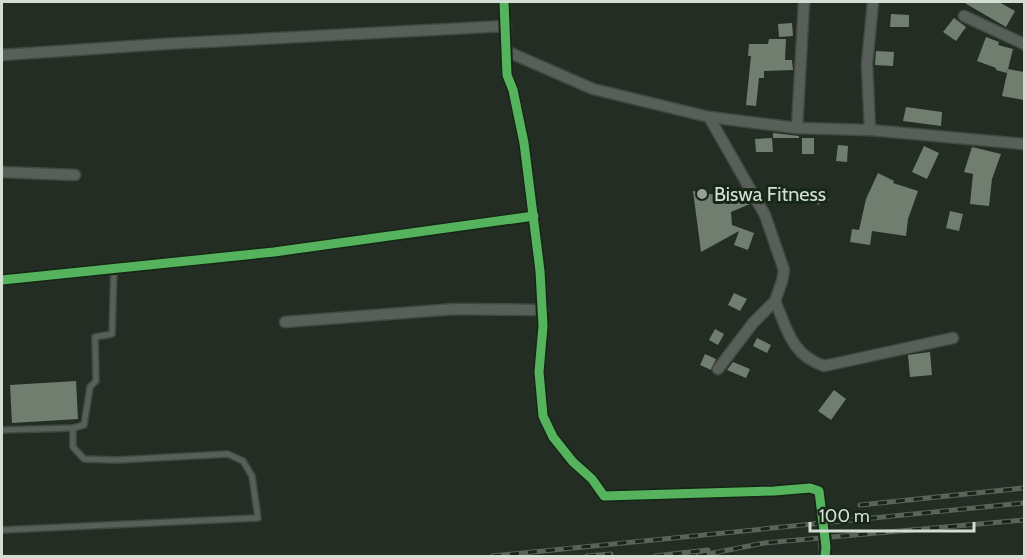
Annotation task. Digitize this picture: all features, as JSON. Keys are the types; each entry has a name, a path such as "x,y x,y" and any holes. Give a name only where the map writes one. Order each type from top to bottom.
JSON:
{"street":[{"path":"504,2 507,75 513,90 524,142 543,310 539,372 543,416 553,437 573,462 592,479 604,496 810,488 819,491 820,501"},
{"path":"797,128 804,2"},
{"path":"870,130 867,64 873,2"},
{"path":"963,16 1024,44"},
{"path":"2,55 506,26"},
{"path":"507,51 593,89 709,117 797,128 870,130 1024,144"},
{"path":"709,117 765,215 784,270 775,301 753,323 718,369"},
{"path":"2,172 75,175"},
{"path":"2,280 274,252 534,216"},
{"path":"775,301 797,350 810,361 824,366 953,338"},
{"path":"285,322 455,309 543,310"},
{"path":"824,541 825,556"}],"lane":[{"path":"2,430 84,426 90,387 96,381 95,338 112,334 114,268"},
{"path":"2,530 258,518 252,476 243,460 228,454 117,460 84,459 73,447 73,428"}],"building":[{"path":"963,2 999,2 1015,11 1006,27"},
{"path":"891,14 909,15 909,27 890,27"},
{"path":"954,18 966,27 956,41 943,32"},
{"path":"792,23 793,36 779,37 778,24"},
{"path":"986,37 999,42 998,45 1013,49 1007,73 977,61"},
{"path":"769,39 786,39 785,60 792,60 793,70 764,71 764,78 759,78 756,106 746,105 751,56 748,56 749,44 768,44"},
{"path":"876,51 894,52 893,66 875,65"},
{"path":"1008,69 1024,72 1024,100 1002,96"},
{"path":"906,107 942,112 941,126 903,121"},
{"path":"773,133 799,136 799,138 773,138"},
{"path":"772,138 773,152 756,152 755,139"},
{"path":"802,138 814,138 814,154 802,154"},
{"path":"838,145 848,146 847,162 836,161"},
{"path":"924,146 939,153 927,179 912,172"},
{"path":"972,147 1001,154 992,179 989,206 970,204 973,174 964,172"},
{"path":"878,173 894,181 893,183 918,191 908,219 906,236 872,231 870,245 850,242 852,229 859,230 866,199"},
{"path":"823,188 829,200 818,205 812,194"},
{"path":"742,189 750,204 731,212 732,225 754,233 748,250 734,245 739,231 701,252 693,191 716,195 725,200"},
{"path":"950,211 963,214 959,231 946,228"},
{"path":"734,293 747,299 740,311 728,305"},
{"path":"715,329 724,334 718,345 709,340"},
{"path":"757,338 771,345 767,353 753,346"},
{"path":"930,352 932,375 910,377 908,355"},
{"path":"705,354 716,359 711,370 700,365"},
{"path":"733,362 750,369 746,378 727,370"},
{"path":"76,381 78,419 12,423 10,385"},
{"path":"834,390 846,399 831,420 818,411"}],"tunnel":[{"path":"820,501 824,541"}],"railway":[{"path":"860,505 1024,488"},
{"path":"492,556 1024,503"},
{"path":"698,556 764,543 1024,520"},
{"path":"655,556 708,550"},
{"path":"587,556 611,554"}],"cycle path":[{"path":"504,2 507,75 513,90 524,143 540,271 543,326 539,372 543,416 553,437 573,462 592,479 604,496 810,488 819,491 826,547 825,556"},
{"path":"2,280 274,252 534,216"}],"place":[{"name":"Biswa Fitness","path":"702,194"}]}
